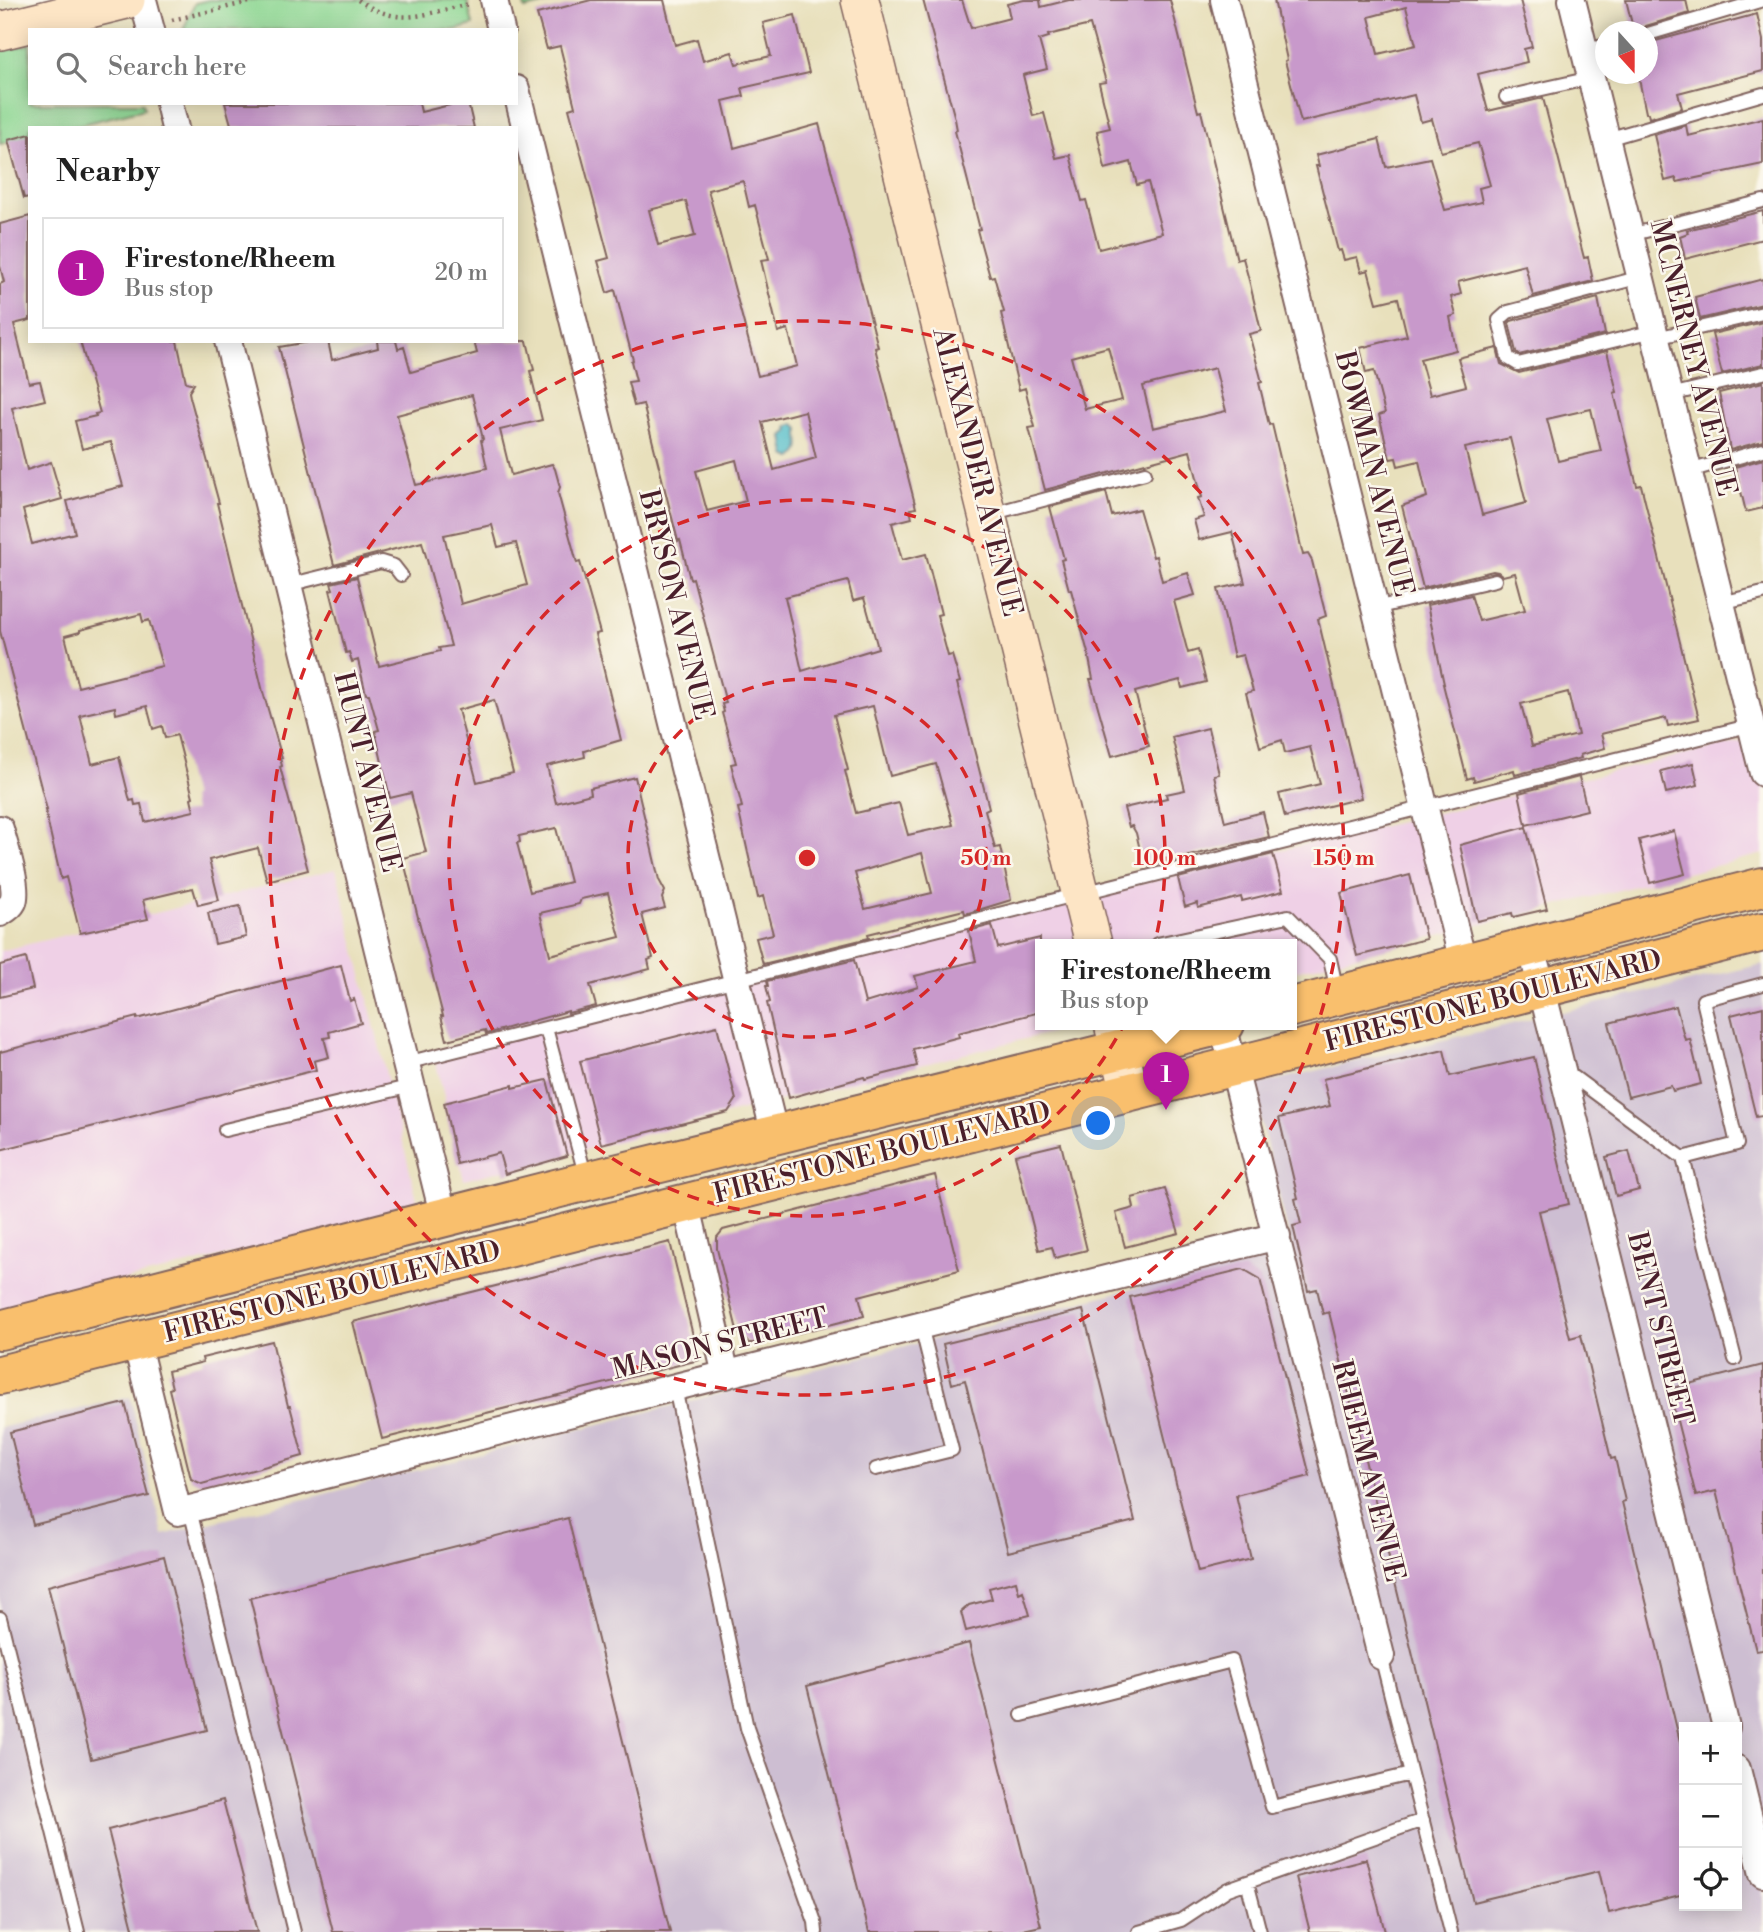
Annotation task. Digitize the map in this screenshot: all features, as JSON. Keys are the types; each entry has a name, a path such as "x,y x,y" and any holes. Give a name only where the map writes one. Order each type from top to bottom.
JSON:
{"main road":[{"name":"FIRESTONE BOULEVARD","path":"1297,1006 1763,887"},
{"name":"FIRESTONE BOULEVARD","path":"0,1375 1763,932"},
{"name":"FIRESTONE BOULEVARD","path":"0,1330 775,1135 1116,1037 1179,1030"}],"street":[{"path":"0,31 126,0"},
{"path":"143,0 150,28"},
{"name":"ALEXANDER AVENUE","path":"860,0 1092,939"},
{"name":"BOWMAN AVENUE","path":"1224,0 1463,962"},
{"name":"MCNERNEY AVENUE","path":"1572,0 1595,48 1591,78 1721,603 1757,724 1763,772"},
{"path":"487,1 501,28"},
{"name":"BRYSON AVENUE","path":"518,97 775,1135"},
{"path":"169,105 175,126"},
{"name":"HUNT AVENUE","path":"228,343 444,1218"},
{"path":"0,828 14,890 6,908"},
{"name":"BENT STREET","path":"1531,946 1725,1722"},
{"name":"RHEEM AVENUE","path":"1225,1030 1381,1656"},
{"path":"1116,1037 1130,1092"},
{"path":"686,1202 726,1375"},
{"name":"MASON STREET","path":"184,1511 1277,1236"},
{"path":"136,1341 184,1511"},
{"path":"1741,1785 1763,1874"}],"lane":[{"path":"1658,31 1763,0"},
{"path":"1506,97 1591,78"},
{"path":"1606,139 1763,94"},
{"path":"1630,235 1763,201"},
{"path":"1641,277 1508,312 1499,320 1508,358 1518,364 1763,313"},
{"path":"1670,395 1763,373"},
{"path":"1689,471 1763,450"},
{"path":"987,515 1145,473"},
{"path":"288,584 381,562 394,566 401,575"},
{"path":"1375,608 1495,580"},
{"path":"1721,603 1763,593"},
{"path":"225,1130 409,1075 546,1028 1757,724"},
{"path":"1181,939 1289,916 1330,959 1338,995"},
{"path":"1684,1158 1737,1144 1703,1000 1763,984"},
{"path":"546,1028 587,1181"},
{"path":"1563,1069 1684,1158 1735,1359"},
{"path":"876,1469 952,1450 921,1326"},
{"path":"675,1388 747,1728 815,1922 816,1932"},
{"path":"184,1511 294,1932"},
{"path":"0,1618 78,1932"},
{"name":"RHEEM AVENUE","path":"1381,1656 1451,1932"},
{"path":"1022,1715 1232,1661 1272,1807 1411,1774"},
{"path":"1139,1932 1181,1920 1227,1889 1423,1820"},
{"path":"1247,1882 1260,1932"}],"path":[{"path":"175,20 258,0"},
{"path":"358,0 376,12 393,17 411,17 487,1"}],"shaded area":[{"path":"1763,736 1763,854 1297,971 1297,939 1035,939 1035,1030 1060,1030 464,1180 433,1051"},
{"path":"336,869 419,1208 0,1311 0,951"},
{"path":"1763,964 1763,1932 0,1932 0,1428 130,1397 163,1535 1292,1248 1252,1086"}],"green space":[{"path":"209,0 467,0 473,25 462,28 184,28 195,3"},
{"path":"523,0 563,0 525,9"},
{"path":"28,44 28,105 143,105 144,109 74,126 28,126 28,137 0,144 0,51"}],"water":[{"path":"794,424 799,429 800,445 792,458 786,455 783,436 789,431 788,427"}],"building":[{"path":"591,0 664,0 675,45 697,39 703,61 732,52 736,64 771,56 763,23 795,15 809,73 742,88 744,96 723,101 734,148 819,124 878,347 875,348 916,508 910,509 912,518 892,523 902,560 926,554 941,614 937,615 948,656 952,655 960,682 957,683 989,808 985,810 995,848 1000,847 1011,900 965,914 964,910 868,934 869,938 763,964 756,938 773,934 763,896 758,898 738,808 742,807 731,764 736,763 722,713 722,704 726,703 693,578 690,579 680,540 678,541 643,404 634,406 628,382 636,381 631,361 633,360 615,290 607,293 598,261 609,258 569,109 575,107 560,46 547,49 537,14","holes":["743,181 749,207 755,205 769,259 761,260 778,332 788,329 797,366 758,376 708,190","686,201 695,236 658,245 649,210","805,411 816,458 774,470 762,422","736,460 746,501 707,511 696,471","848,581 853,601 864,598 878,648 802,671 785,597","873,706 890,776 936,764 953,825 908,835 899,803 856,813 845,771 848,770 834,715","922,853 932,893 865,909 855,873"]},
{"path":"923,0 962,0 971,28 1010,18 1007,4 1024,0 1040,0 1041,7 1069,0 1170,0 1198,112 1201,111 1237,260 1243,258 1250,284 1261,331 1249,334 1262,382 1259,383 1269,425 1272,424 1303,555 1308,554 1312,561 1326,616 1318,619 1361,798 1285,817 1279,794 1320,784 1310,747 1285,753 1282,740 1260,747 1246,693 1253,691 1243,655 1234,657 1218,589 1245,583 1232,532 1199,540 1194,520 1204,517 1198,498 1202,497 1190,451 1045,490 1029,428 1035,427 1025,388 1019,390 1001,313 1004,312 994,276 990,277 977,230 980,229 955,131 955,119","holes":["1090,25 1106,82 1099,83 1110,128 1097,131 1105,169 1131,162 1137,185 1148,182 1162,233 1099,249 1070,155 1056,158 1044,113 1033,116 1023,75 1047,69 1039,40 1049,37 1048,35","1108,347 1122,400 1085,409 1071,357","1215,368 1226,411 1153,428 1143,386"]},
{"path":"1274,0 1520,0 1532,47 1524,49 1527,62 1478,74 1488,111 1543,98 1584,258 1588,257 1593,281 1533,296 1525,265 1458,282 1461,294 1451,297 1456,315 1450,317 1456,350 1420,359 1430,395 1466,386 1458,358 1497,348 1501,364 1519,373 1607,351 1617,392 1614,393 1637,486 1641,485 1699,719 1668,726 1666,718 1601,734 1605,748 1580,755 1581,758 1515,775 1514,770 1474,781 1473,777 1467,779 1443,684 1427,605 1471,595 1479,621 1525,610 1515,573 1503,576 1493,571 1423,588 1402,506 1427,497 1419,461 1398,466 1396,458 1390,459 1379,415 1385,413 1374,371 1366,373 1360,348 1407,336 1398,298 1377,303 1368,270 1361,272 1357,257 1344,260 1341,250 1338,251 1316,166 1319,166 1316,155 1379,139 1386,167 1430,158 1445,210 1482,202 1479,188 1490,185 1478,143 1441,152 1432,119 1421,122 1414,95 1301,122 1285,61 1287,60","holes":["1406,7 1416,45 1378,54 1369,17","1591,409 1601,451 1558,461 1547,419","1510,438 1526,503 1482,515 1465,448","1568,692 1578,735 1532,746 1521,704"]},
{"path":"1626,0 1686,0 1689,13 1658,22 1631,21"},
{"path":"1757,14 1763,40 1763,71 1678,93 1682,108 1649,118 1640,84 1658,84 1658,40"},
{"path":"226,105 419,105 421,112 450,105 468,105 474,126 231,126"},
{"path":"1763,118 1763,164 1677,182 1676,178 1665,181 1654,135 1686,125 1688,136"},
{"path":"28,135 28,197 24,198 8,140"},
{"path":"1763,211 1763,239 1685,259 1680,236 1688,233 1687,230"},
{"path":"28,217 28,320 14,324 29,383 40,381 45,400 12,408 27,470 51,462 62,499 23,510 32,544 75,533 67,501 123,486 111,442 82,449 75,421 100,413 81,343 177,343 186,382 194,384 189,392 190,397 219,503 263,692 282,758 280,767 308,870 267,881 258,848 209,860 219,900 198,905 193,888 143,900 148,919 80,933 66,877 61,879 47,810 0,631 0,284 4,282 0,266 0,224","holes":["141,614 143,622 149,620 162,666 78,687 65,636","147,706 153,729 162,726 165,738 177,735 194,811 145,822 141,804 135,805 134,800 130,801 119,757 92,764 80,715 115,707 116,714"]},
{"path":"1763,279 1763,304 1700,319 1695,297"},
{"path":"1598,298 1605,334 1519,355 1516,352 1509,323 1511,321"},
{"path":"1763,322 1763,364 1722,374 1712,334"},
{"path":"527,341 534,370 530,371 542,420 500,430 511,475 552,464 555,469 560,487 558,493 577,563 580,562 600,633 595,634 621,740 584,751 585,757 547,766 556,803 591,794 590,788 635,777 659,880 665,891 662,898 665,908 642,914 653,958 648,960 650,969 590,985 596,1006 486,1034 485,1030 447,1040 403,858 426,852 411,793 390,798 375,731 379,730 369,694 366,694 358,660 352,662 349,652 346,653 330,590 333,589 331,583 357,577 379,666 451,646 422,542 334,565 279,347 302,343 328,343 332,360 378,348 377,343 396,343 398,349 404,347 411,372 477,353 474,343","holes":["472,395 487,468 416,485 397,415","492,525 498,547 516,543 527,585 461,604 444,535","494,700 513,773 477,782 458,710","556,828 570,882 530,892 517,843 520,842 519,836","608,893 620,937 550,955 540,913 579,904 581,899"]},
{"path":"1763,382 1763,441 1730,450 1719,393"},
{"path":"1763,459 1763,508 1746,512 1735,467"},
{"path":"1106,492 1112,516 1139,509 1162,581 1188,573 1195,595 1174,601 1188,653 1198,650 1206,682 1182,688 1180,680 1135,692 1149,746 1112,756 1090,679 1093,679 1088,653 1061,560 1064,559 1050,507"},
{"path":"1208,728 1219,774 1214,775 1225,822 1263,812 1269,837 1147,866 1145,858 1142,858 1136,833 1132,826 1129,827 1124,808 1167,798 1166,794 1185,790 1172,737"},
{"path":"1693,763 1698,785 1666,793 1661,771"},
{"path":"1579,777 1587,810 1526,825 1519,793"},
{"path":"1526,827 1547,909 1513,917 1512,913 1477,921 1460,845"},
{"path":"1674,831 1685,874 1650,883 1639,840"},
{"path":"1273,854 1283,891 1242,901 1241,897 1198,908 1197,903 1185,907 1178,878"},
{"path":"1410,875 1426,939 1357,956 1341,893"},
{"path":"240,906 246,937 215,944 208,913"},
{"path":"992,925 998,948 1035,939 1035,1013 958,1033 959,1037 913,1049 917,1066 865,1079 864,1077 789,1098 767,1003 770,1002 767,981 854,960 865,1003 918,987 915,976 976,961 969,931"},
{"path":"26,958 33,989 0,997 0,965"},
{"path":"341,965 350,1001 354,999 361,1023 329,1032 330,1037 324,1038 329,1057 314,1061 316,1070 0,1150 0,1052"},
{"path":"1676,1006 1685,1040 1690,1039 1701,1084 1673,1091 1671,1086 1628,1097 1609,1023"},
{"path":"1763,1007 1763,1116 1756,1117 1731,1015"},
{"path":"717,1026 736,1100 728,1112 601,1144 580,1061"},
{"path":"1444,1050 1450,1076 1534,1057 1569,1204 1539,1211 1570,1338 1581,1335 1611,1459 1615,1458 1625,1501 1622,1502 1679,1737 1679,1895 1609,1913 1599,1871 1473,1902 1329,1312 1323,1314 1317,1289 1308,1291 1293,1226 1301,1224 1295,1199 1298,1198 1279,1118 1330,1106 1323,1079"},
{"path":"547,1080 567,1156 505,1174 499,1153 457,1164 444,1103 513,1085 513,1088"},
{"path":"1061,1144 1087,1250 1055,1258 1052,1247 1039,1250 1015,1155"},
{"path":"1629,1151 1639,1190 1616,1196 1606,1157"},
{"path":"935,1175 959,1270 859,1296 864,1316 759,1343 749,1343 742,1338 737,1330 717,1249 717,1237 723,1230"},
{"path":"1165,1189 1179,1233 1125,1247 1116,1213 1134,1208 1132,1198"},
{"path":"670,1242 699,1360 382,1439 353,1322"},
{"path":"1243,1269 1260,1279 1310,1476 1236,1495 1251,1559 1198,1572 1130,1297"},
{"path":"1083,1310 1135,1521 1008,1552 965,1380 952,1384 943,1344"},
{"path":"272,1341 303,1456 202,1484 191,1479 169,1389 172,1388 168,1371 203,1362 202,1358"},
{"path":"1763,1365 1763,1650 1756,1651 1716,1491 1696,1496 1669,1389"},
{"path":"125,1403 149,1496 33,1525 10,1432"},
{"path":"568,1518 670,1932 333,1932 250,1598"},
{"path":"164,1556 207,1730 91,1759 48,1586"},
{"path":"1016,1581 1019,1593 1023,1591 1030,1615 966,1631 961,1612 969,1605 992,1599 989,1588"},
{"path":"969,1643 1041,1926 1014,1932 869,1932 807,1686"},
{"path":"223,1800 257,1932 134,1932 108,1830"},
{"path":"1366,1859 1385,1932 1310,1932 1296,1877"}],"place":[{"name":"Firestone/Rheem","path":"1166,1110"}]}
